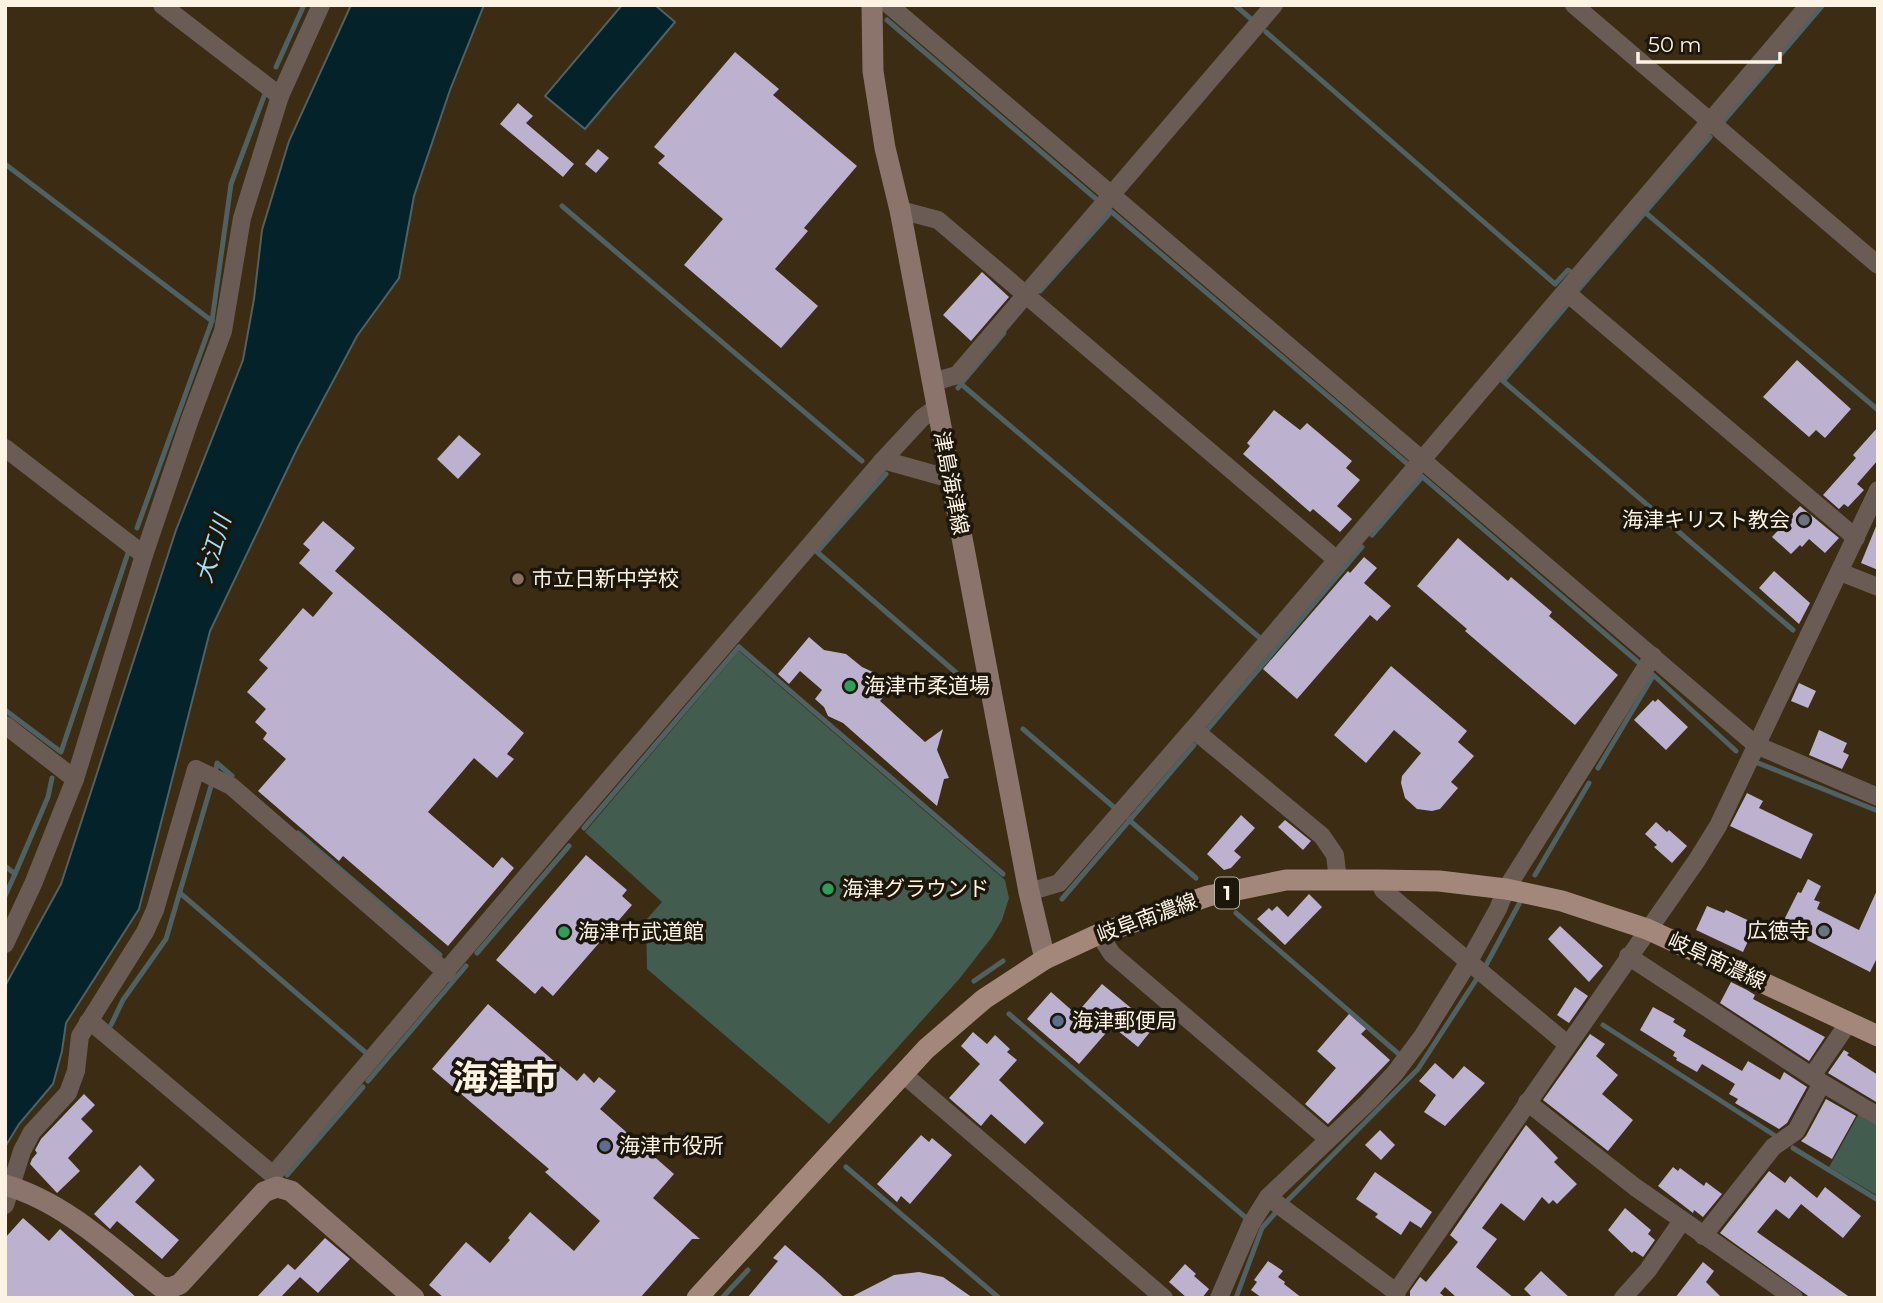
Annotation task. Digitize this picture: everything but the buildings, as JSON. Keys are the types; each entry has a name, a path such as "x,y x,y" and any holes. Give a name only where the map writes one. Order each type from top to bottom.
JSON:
{"main road":[{"name":"津島海津線","path":"872,5 873,71 885,148 900,210 1029,892 1045,959"},
{"name":"岐阜南濃線","path":"697,1298 926,1049 984,999 1045,959 1100,934 1208,896 1286,880 1439,881 1506,889 1562,901 1647,929 1878,1036"},
{"path":"8,1192 43,1201 72,1218 161,1287 174,1293 275,1181 291,1191 414,1298"}],"street":[{"path":"162,5 279,96"},
{"path":"5,944 33,884 75,779 144,555 223,331 243,218 279,96 321,5"},
{"path":"889,5 1756,745 1878,797"},
{"path":"933,382 957,375 1274,5"},
{"path":"1574,5 1878,265"},
{"path":"1029,892 1059,883 1809,5"},
{"path":"900,210 938,220 1336,559"},
{"path":"1566,292 1856,538"},
{"path":"88,1022 96,1026 275,1181 569,826 883,460 922,418 937,407"},
{"path":"5,448 144,555"},
{"path":"883,460 951,480"},
{"path":"1268,1197 1397,1295 1718,826 1878,490"},
{"path":"1840,572 1878,587"},
{"path":"1219,1298 1251,1224 1268,1197 1368,1102 1395,1073 1422,1037 1468,963 1506,889 1653,656"},
{"path":"5,725 75,779"},
{"path":"1193,729 1322,836 1335,855 1338,880"},
{"path":"8,1192 22,1151 32,1132 68,1093 76,1071 80,1036 145,932 155,910 196,769 231,786 447,973"},
{"path":"1379,880 1383,890 1567,1044"},
{"path":"1100,934 1112,954 1328,1139"},
{"path":"1628,956 1817,1080 1878,1116"},
{"path":"1703,1236 1773,1147 1796,1131 1817,1080 1849,1022"},
{"path":"903,1074 1164,1298"},
{"path":"1527,1102 1682,1221 1794,1298"},
{"path":"1623,1298 1648,1270 1682,1221"}],"green space":[{"name":"海津グラウンド","path":"739,651 1005,880 1009,898 1002,920 992,937 960,978 829,1124 647,969 646,920 662,902 585,832"},
{"path":"1861,1110 1878,1120 1878,1196 1829,1167"}],"water":[{"name":"大江川","path":"351,5 484,5 450,90 414,196 399,278 357,336 298,447 210,631 139,909 66,1023 53,1084 19,1124 5,1147 5,986 61,884 176,530 243,360 262,230 289,141"},
{"path":"622,5 655,5 675,22 585,129 545,96"}],"waterway":[{"path":"276,67 304,5"},
{"path":"1235,5 1251,19"},
{"path":"1723,122 1823,5"},
{"path":"887,20 1095,198"},
{"path":"1266,32 1555,284 1568,270 1571,272"},
{"path":"137,528 212,321 231,184 266,91"},
{"path":"1578,290 1710,137"},
{"path":"5,164 212,321"},
{"path":"562,206 862,461"},
{"path":"1107,208 1410,466"},
{"path":"1040,291 1111,212"},
{"path":"1646,213 1878,410"},
{"path":"1568,304 1503,381 1793,630"},
{"path":"961,384 1004,333"},
{"path":"958,388 961,384 1260,638"},
{"path":"1418,473 1638,662"},
{"path":"886,474 817,552 968,683"},
{"path":"1372,535 1422,477"},
{"path":"1208,729 1362,547"},
{"path":"5,710 61,752 129,550"},
{"path":"739,647 1003,874"},
{"path":"584,828 739,647"},
{"path":"1650,672 1736,751"},
{"path":"1598,768 1653,676"},
{"path":"1023,729 1116,809"},
{"path":"1062,899 1194,745"},
{"path":"216,769 217,763 232,776"},
{"path":"1758,763 1878,811"},
{"path":"15,874 48,797 52,778"},
{"path":"1535,875 1589,783"},
{"path":"111,1025 123,1000 166,939 211,786"},
{"path":"1129,820 1196,878"},
{"path":"298,833 440,955"},
{"path":"477,953 569,846"},
{"path":"5,866 15,874 5,896"},
{"path":"180,893 365,1052"},
{"path":"1485,967 1519,904"},
{"path":"1236,913 1401,1056"},
{"path":"974,981 1003,961"},
{"path":"368,1081 466,966"},
{"path":"1288,1200 1418,1069 1476,980"},
{"path":"1009,1014 1245,1217"},
{"path":"1603,1025 1774,1135"},
{"path":"287,1175 363,1087"},
{"path":"1793,1148 1878,1200"},
{"path":"846,1167 999,1298"},
{"path":"1236,1298 1262,1228 1277,1211"},
{"path":"722,1298 748,1270"}],"place":[{"name":"海津キリスト教会","path":"1804,520"},
{"name":"市立日新中学校","path":"518,579"},
{"name":"海津市柔道場","path":"850,686"},
{"name":"海津グラウンド","path":"828,889"},
{"name":"広徳寺","path":"1824,931"},
{"name":"海津市武道館","path":"564,932"},
{"name":"海津郵便局","path":"1058,1021"},
{"name":"海津市役所","path":"605,1146"}],"district":[{"name":"海津市","path":"505,1078"}]}
